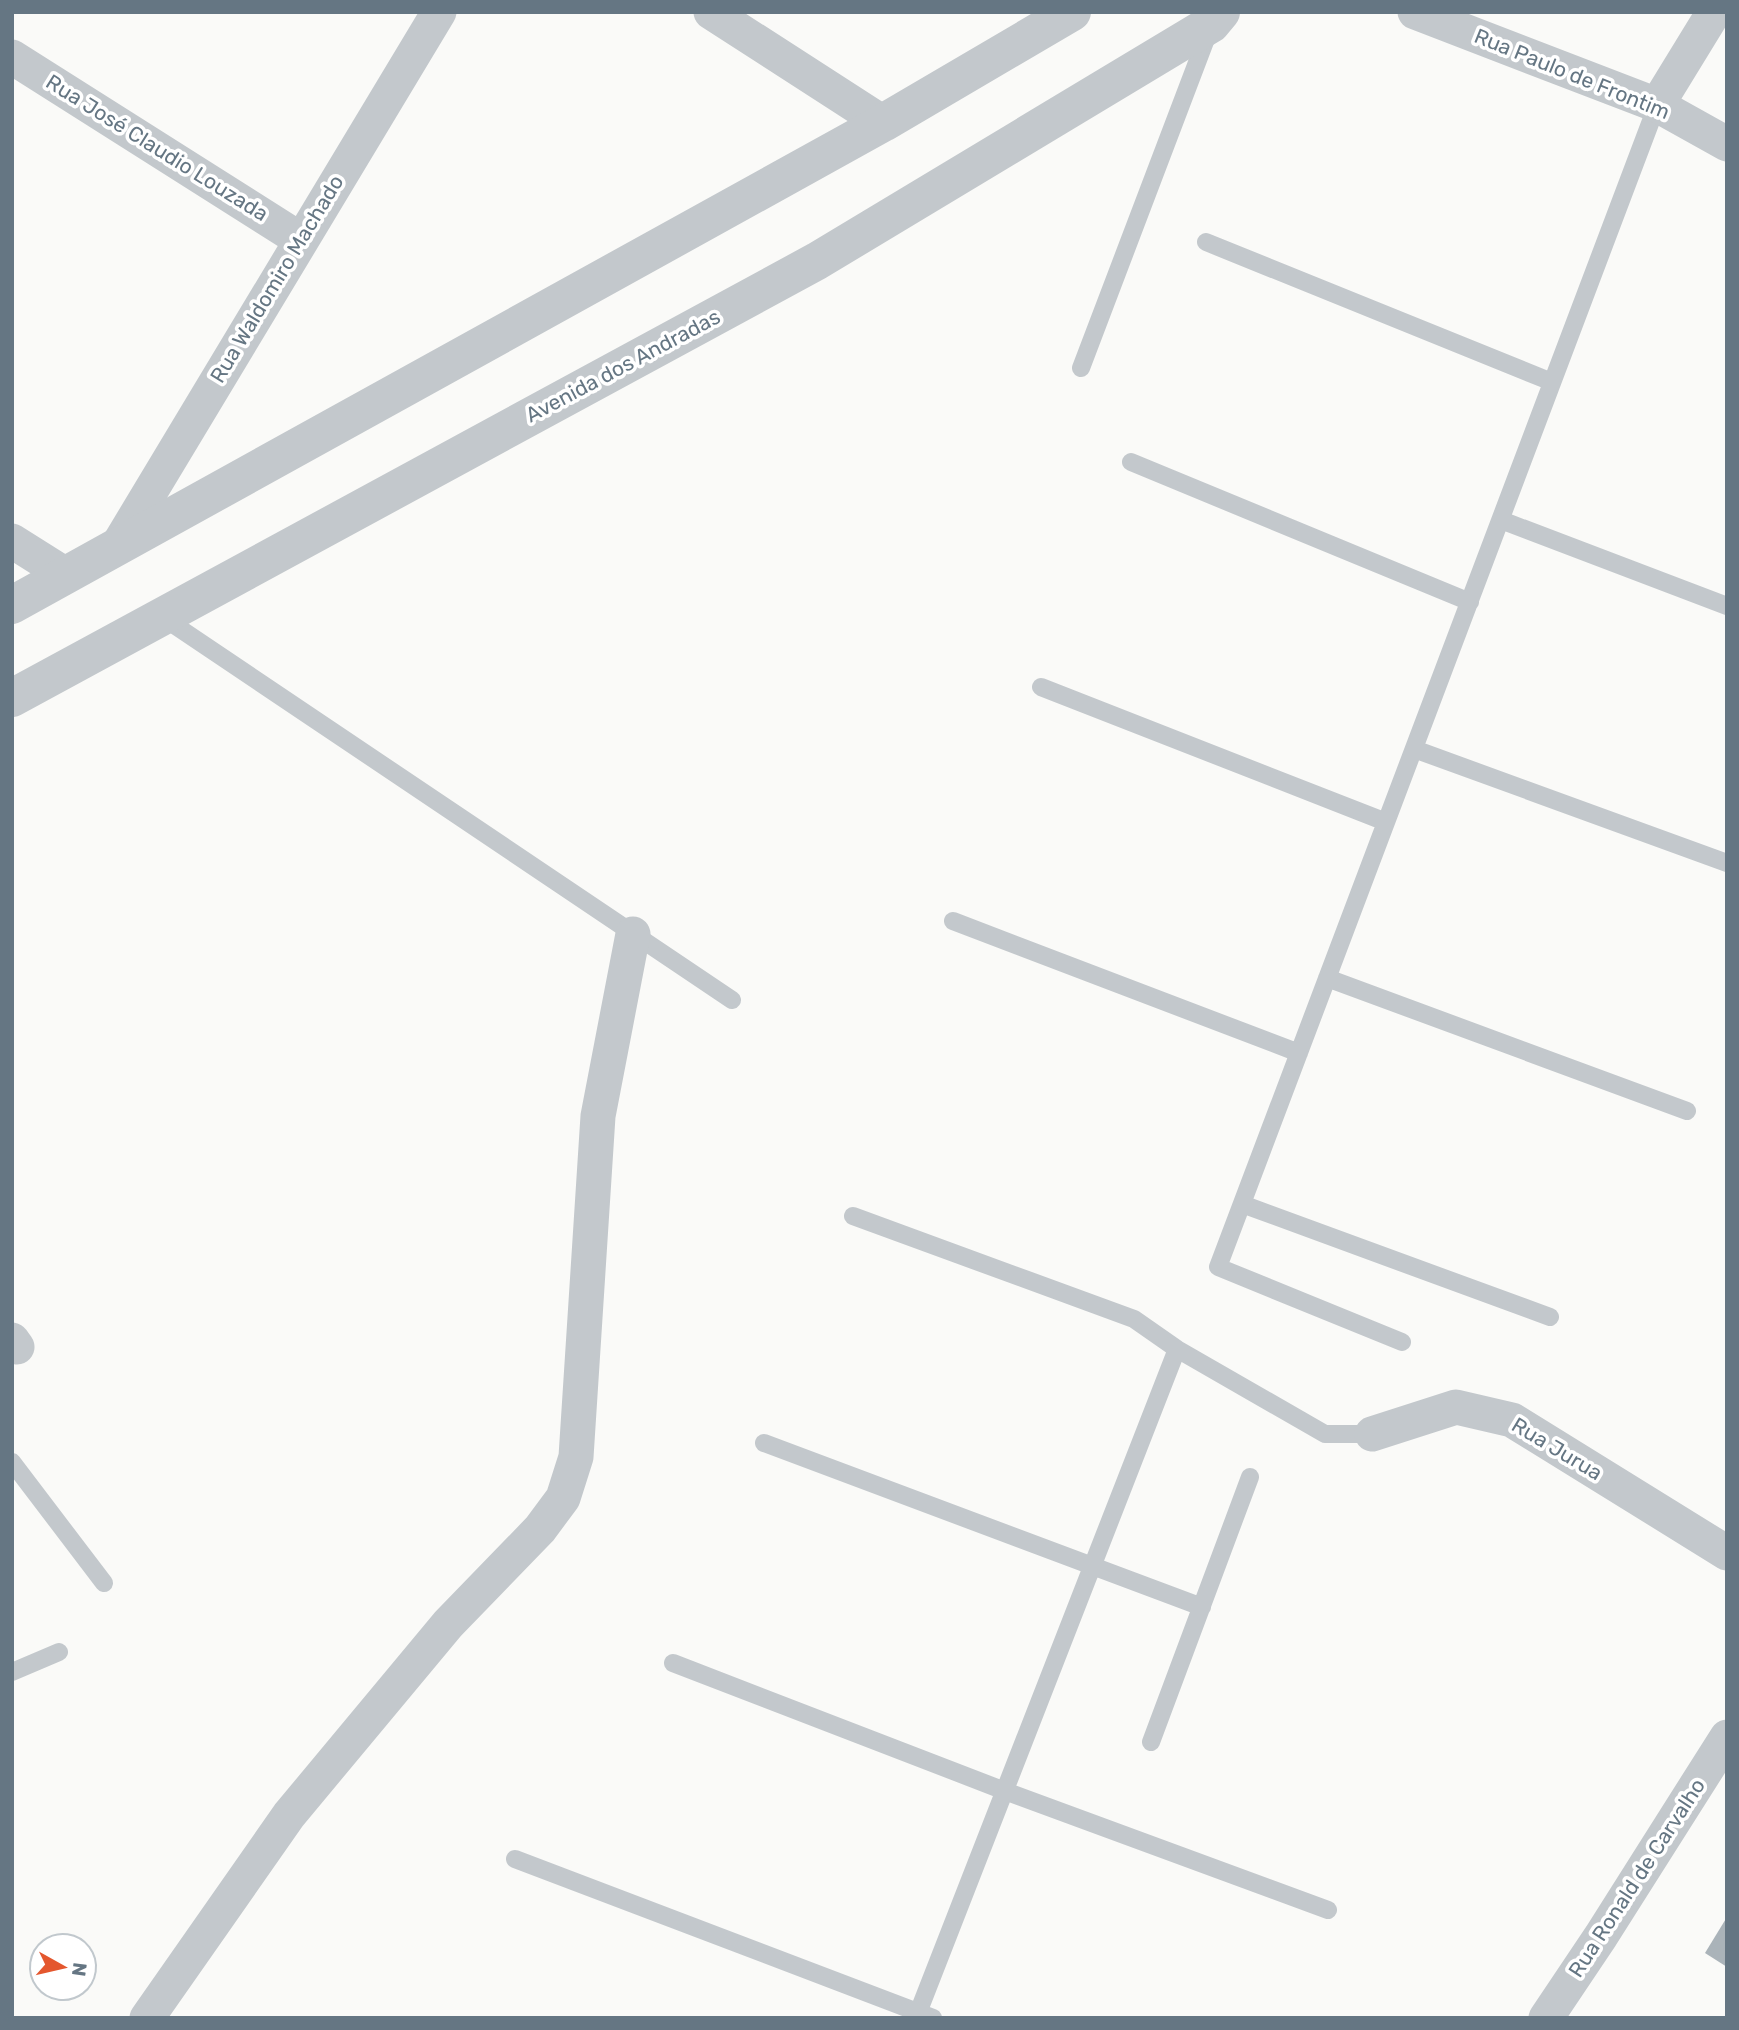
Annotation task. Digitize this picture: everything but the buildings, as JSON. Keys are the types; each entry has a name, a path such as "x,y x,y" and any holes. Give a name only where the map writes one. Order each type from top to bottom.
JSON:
{"street":[{"name":"Rua Waldomiro Machado","path":"117,548 439,12"},
{"path":"711,12 883,123"},
{"path":"12,605 883,123 1072,12"},
{"name":"Rua Paulo de Frontim","path":"1415,12 1657,105 1727,144"},
{"path":"1657,105 1714,12"},
{"name":"Avenida dos Andradas","path":"12,698 817,261 1216,18"},
{"name":"Rua José Claudio Louzada","path":"12,57 301,240"},
{"path":"12,541 66,575"},
{"path":"147,2018 289,1815 448,1624 540,1529 563,1498 576,1457 598,1116 633,934"},
{"name":"Rua Jurua","path":"1372,1434 1456,1407 1511,1420 1727,1553"},
{"name":"Rua Ronald de Carvalho","path":"1546,2018 1727,1737"}],"lane":[{"path":"1080,368 1216,18"},
{"path":"1402,1342 1218,1267 1657,105"},
{"path":"1206,242 1552,382"},
{"path":"1131,462 1470,601"},
{"path":"1501,520 1727,606"},
{"path":"161,616 733,1000"},
{"path":"1041,687 1386,822"},
{"path":"1414,749 1727,863"},
{"path":"953,921 1299,1054"},
{"path":"1327,978 1687,1111"},
{"path":"1242,1204 1550,1317"},
{"path":"853,1216 1134,1319 1177,1349 1325,1434 1372,1434"},
{"path":"515,1859 922,2016 1005,1791 1177,1349"},
{"path":"764,1443 1202,1607"},
{"path":"12,1462 104,1583"},
{"path":"1151,1742 1250,1477"},
{"path":"12,1672 59,1653"},
{"path":"673,1663 1005,1791 1328,1910"}]}
